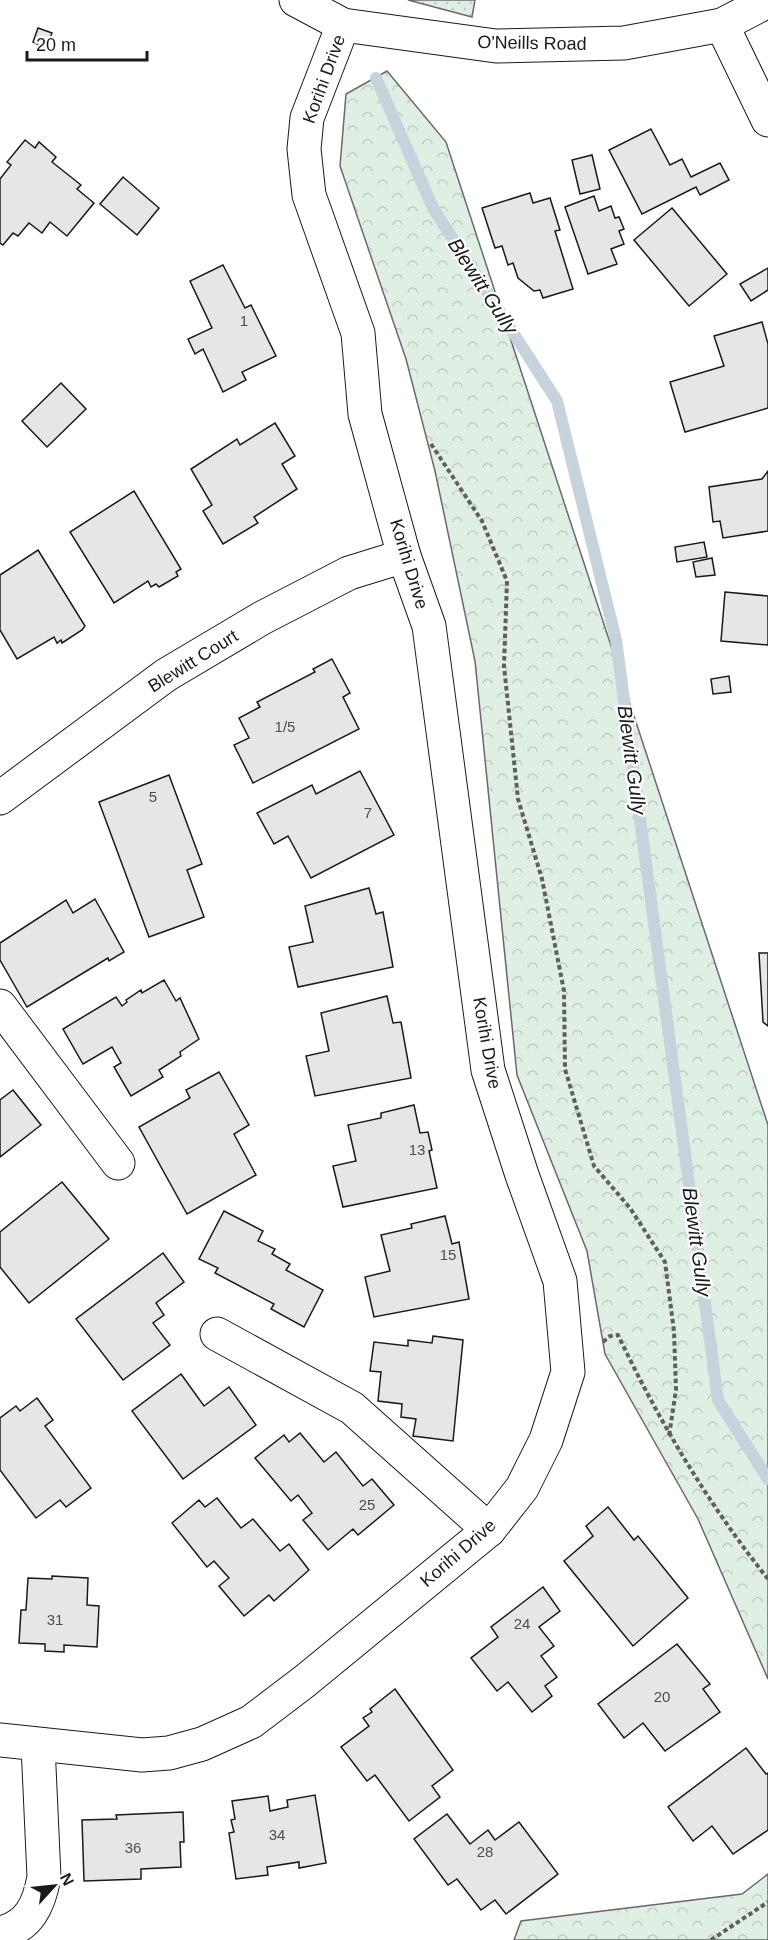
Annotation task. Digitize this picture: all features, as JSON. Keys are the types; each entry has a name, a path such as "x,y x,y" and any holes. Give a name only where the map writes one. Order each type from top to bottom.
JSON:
{"street":[{"name":"O'Neills Road","path":"296,0 343,25 496,46 624,43 722,25 768,1"},
{"name":"Korihi Drive","path":"0,1740 142,1755 169,1753 202,1744 250,1722 305,1681 489,1530 522,1488 546,1440 568,1372 560,1281 488,1070 429,626 404,556 365,414 358,333 309,195 304,149 307,117 343,25"},
{"path":"722,25 768,120"},
{"name":"Blewitt Court","path":"0,798 166,675 262,618 349,573 404,556"},
{"path":"0,1006 118,1163"},
{"path":"217,1334 352,1408 489,1530"},
{"path":"0,1933 16,1928 30,1916 42,1886 38,1745"}],"path":[{"path":"431,444 482,521 507,581 504,666 518,799 542,879 564,991 565,1069 594,1166 630,1208 665,1262 675,1355 676,1390 669,1436"},
{"path":"600,1346 610,1336 618,1335 648,1399 669,1436 768,1579"},
{"path":"711,1940 768,1902"}],"green space":[{"path":"408,0 475,0 472,17"},
{"path":"387,71 446,142 768,1125 768,1679 698,1519 605,1354 587,1251 517,1075 475,661 435,471 406,359 340,166 346,94"},
{"path":"768,1874 768,1940 514,1940 521,1921 742,1894"}],"building":[{"path":"38,28 52,33 46,48 33,42"},
{"path":"651,129 670,165 682,159 691,177 720,163 729,180 700,195 696,187 642,214 609,150"},
{"path":"25,140 35,148 39,142 56,157 52,162 81,185 77,189 94,203 67,236 50,222 42,233 29,223 18,236 13,233 3,245 0,243 0,179 11,165 7,162"},
{"path":"592,155 600,189 580,194 572,160"},
{"path":"123,177 159,208 137,235 100,204"},
{"path":"530,193 533,203 550,198 560,230 555,231 573,289 543,298 540,290 534,291 518,278 513,263 508,265 502,246 495,248 482,208"},
{"path":"594,196 599,211 611,206 615,218 619,217 624,229 619,231 624,244 611,249 617,264 588,274 565,207"},
{"path":"672,208 727,274 689,306 634,240"},
{"path":"223,265 245,308 251,305 276,356 242,372 246,380 223,392 203,349 195,354 188,339 212,328 190,281"},
{"path":"768,268 768,290 751,301 740,284"},
{"path":"762,322 768,344 768,408 685,432 670,382 724,366 714,336"},
{"path":"61,383 86,409 47,447 22,421"},
{"path":"275,423 295,456 282,464 297,489 254,517 258,523 223,544 203,511 212,505 191,469 237,439 240,445"},
{"path":"768,471 768,531 723,538 720,521 713,522 709,487 762,479"},
{"path":"134,491 181,569 176,572 178,576 159,587 156,584 151,587 148,581 114,603 70,532"},
{"path":"704,542 707,557 677,562 675,547"},
{"path":"38,550 85,626 62,643 61,640 57,643 54,637 17,659 0,630 0,575"},
{"path":"712,558 715,575 696,577 693,562"},
{"path":"725,592 768,596 768,645 721,641"},
{"path":"332,659 350,693 343,697 359,729 253,783 234,745 249,738 239,718 260,707 257,702 315,672 313,669"},
{"path":"729,676 731,692 713,694 711,679"},
{"path":"360,771 394,835 311,878 288,836 274,844 257,813 312,785 316,794"},
{"path":"169,775 202,864 187,870 204,917 149,937 99,802"},
{"path":"369,888 376,914 383,912 393,967 298,987 289,947 313,942 305,906"},
{"path":"95,899 124,952 109,961 108,958 27,1007 0,960 0,943 66,900 73,913"},
{"path":"759,953 768,953 768,1026 763,1022"},
{"path":"164,980 176,1001 180,998 199,1039 180,1052 181,1056 159,1070 163,1077 131,1096 114,1067 121,1063 112,1047 83,1064 63,1029 116,997 122,1006 127,1002 126,1000 141,990 142,993"},
{"path":"387,996 393,1023 401,1022 411,1078 315,1096 306,1056 329,1051 321,1013"},
{"path":"219,1072 249,1125 234,1134 256,1175 187,1214 139,1127 190,1098 186,1090"},
{"path":"13,1090 41,1125 0,1157 0,1100"},
{"path":"414,1105 420,1133 428,1132 432,1150 429,1151 437,1188 343,1207 333,1166 356,1161 348,1125 381,1118 381,1113"},
{"path":"62,1182 109,1239 29,1303 0,1267 0,1232"},
{"path":"224,1211 263,1231 258,1241 275,1249 272,1254 290,1264 286,1270 323,1290 304,1327 271,1309 274,1304 215,1273 218,1268 199,1259"},
{"path":"445,1216 452,1244 459,1242 469,1299 374,1317 365,1277 390,1271 381,1235 412,1228 411,1224"},
{"path":"163,1253 184,1282 156,1303 164,1315 153,1323 170,1345 123,1380 76,1319"},
{"path":"433,1336 463,1340 453,1441 413,1436 416,1419 401,1417 402,1404 378,1401 381,1372 370,1371 374,1342 408,1346 408,1340 432,1343"},
{"path":"181,1374 204,1406 229,1387 256,1425 183,1479 132,1411"},
{"path":"37,1398 53,1420 45,1426 91,1488 66,1507 60,1500 36,1518 0,1470 0,1418 16,1406 20,1411"},
{"path":"300,1433 324,1462 336,1452 363,1486 372,1479 394,1505 358,1535 353,1529 328,1550 303,1520 312,1513 298,1495 291,1501 255,1458 284,1435 289,1442"},
{"path":"217,1498 241,1528 253,1519 280,1551 289,1544 309,1570 274,1601 269,1595 244,1616 219,1586 229,1578 214,1561 207,1567 172,1523 199,1500 205,1507"},
{"path":"608,1507 634,1540 638,1536 688,1598 633,1646 564,1561 593,1536 586,1526"},
{"path":"52,1576 88,1578 87,1605 99,1606 97,1647 64,1645 64,1652 45,1651 45,1644 19,1643 21,1610 26,1610 28,1578 52,1579"},
{"path":"543,1587 560,1611 539,1627 554,1646 541,1656 557,1677 545,1686 552,1696 532,1712 508,1682 497,1691 471,1658 498,1637 491,1627"},
{"path":"677,1644 710,1684 703,1689 720,1712 665,1751 643,1723 624,1738 598,1704"},
{"path":"395,1689 453,1770 432,1786 440,1797 409,1821 375,1775 367,1781 341,1747 369,1726 363,1718 372,1712 370,1709"},
{"path":"746,1748 766,1774 768,1773 768,1830 733,1854 712,1826 693,1841 668,1807"},
{"path":"315,1795 326,1863 299,1868 299,1862 267,1867 268,1875 236,1879 229,1833 234,1832 231,1820 235,1819 232,1801 268,1796 270,1811 288,1807 287,1800"},
{"path":"183,1812 184,1842 180,1842 181,1867 141,1869 141,1879 84,1881 82,1820 117,1819 116,1815"},
{"path":"447,1814 470,1844 488,1830 495,1840 519,1822 558,1874 506,1914 495,1900 481,1910 457,1879 448,1885 414,1839"}],"waterway":[{"name":"Blewitt Gully","path":"376,78 433,208 557,401 616,640 718,1400 768,1479"}]}
